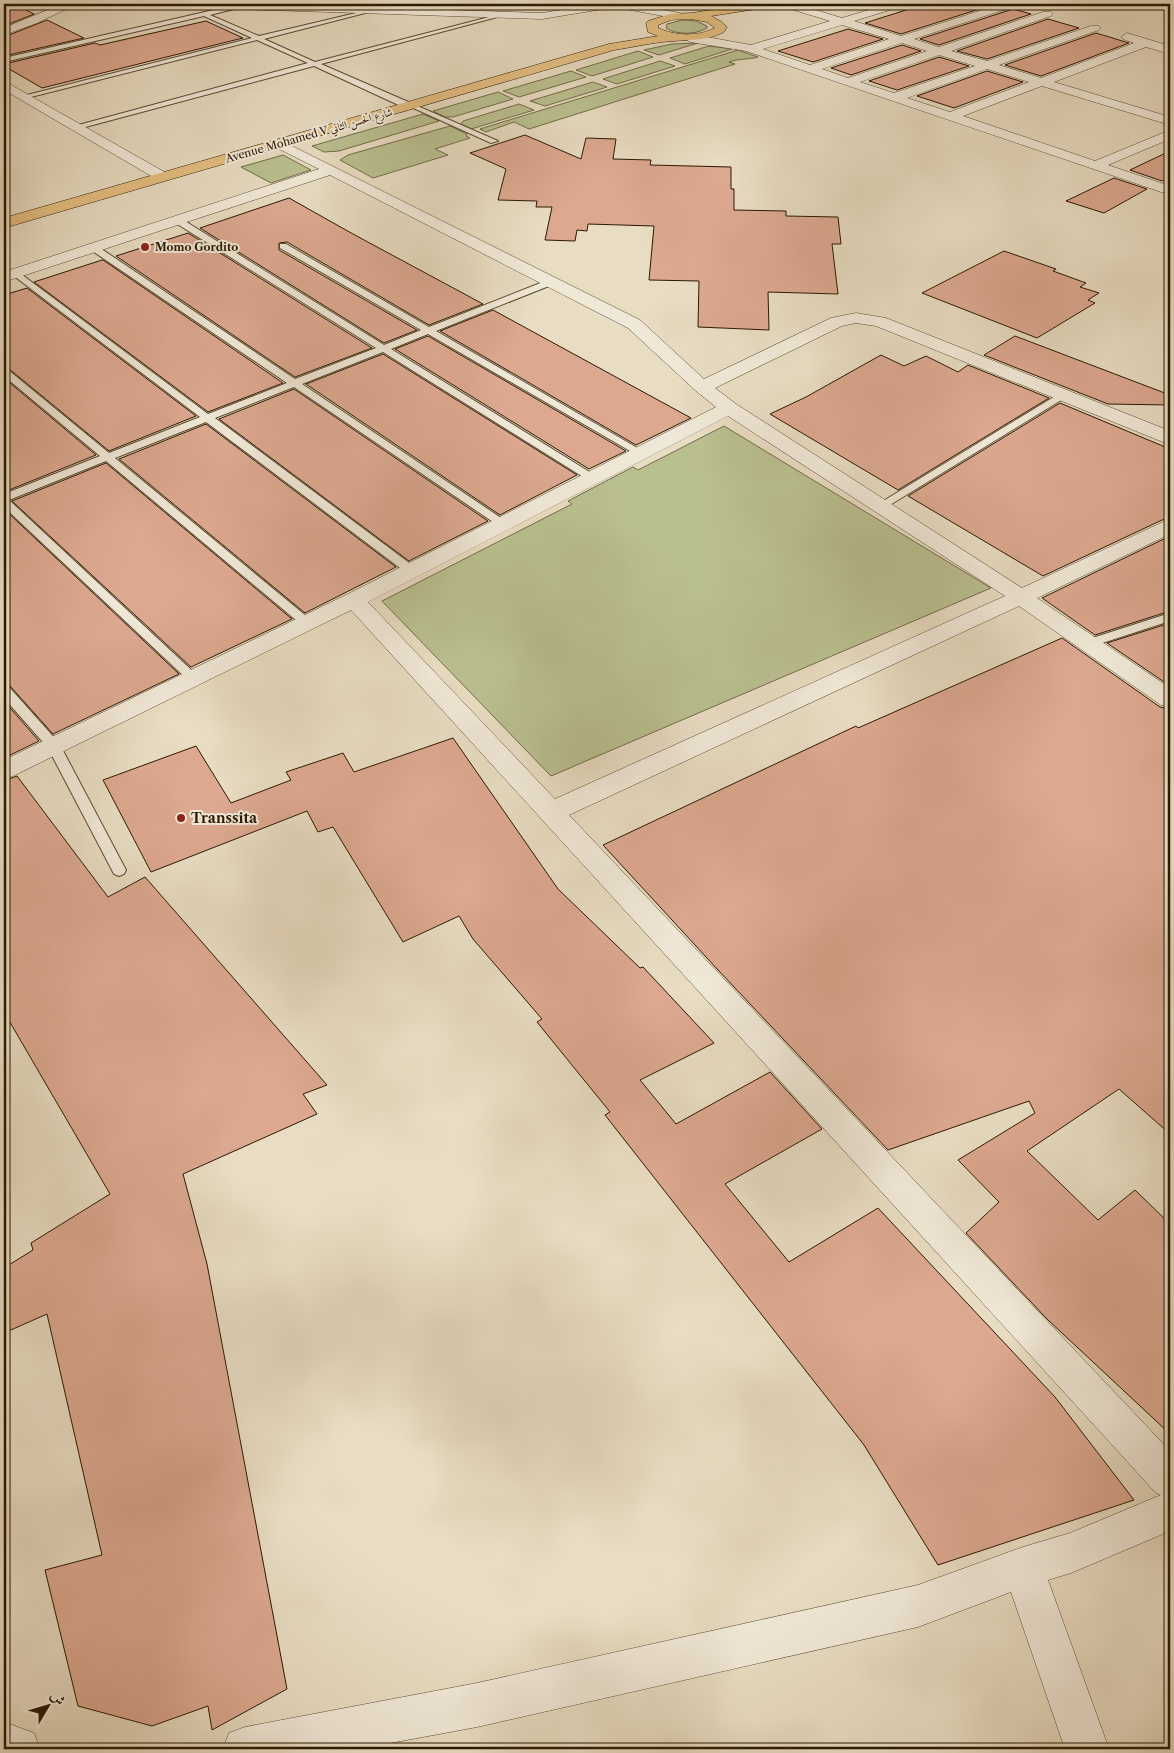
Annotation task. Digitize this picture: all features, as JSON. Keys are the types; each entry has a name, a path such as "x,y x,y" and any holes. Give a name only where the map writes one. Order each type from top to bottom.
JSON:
{"main road":[{"name":"Avenue Mohamed V شارع الحسن الثاني","path":"613,47 652,26 662,18 766,5"},
{"path":"652,26 676,37 690,38 708,35 766,5"},
{"path":"685,16 712,20 720,28"},
{"name":"Avenue Mohamed V شارع الحسن الثاني","path":"4,223 613,47 676,37"}],"street":[{"path":"4,32 71,4"},
{"path":"175,4 499,15 554,15 580,7 619,5 685,16"},
{"path":"785,4 1170,121"},
{"path":"749,49 899,4"},
{"path":"619,5 652,26"},
{"path":"809,69 903,39 1018,6 1051,15 939,50 848,82"},
{"path":"1079,23 1145,43 1168,47"},
{"path":"720,28 749,49"},
{"path":"893,98 988,65 1103,30"},
{"path":"690,38 749,49 1170,191"},
{"path":"949,117 1145,43"},
{"path":"4,85 163,177"},
{"path":"1095,166 1170,134"},
{"path":"280,144 634,324 702,387 729,408 1021,597 1170,699"},
{"path":"9,275 331,170"},
{"path":"702,387 837,322 856,318 880,322 1170,438"},
{"path":"4,770 354,600 729,408"},
{"path":"551,812 1021,597 1170,526"},
{"path":"354,600 1170,1480"},
{"path":"244,1749 477,1705 918,1606 1023,1567 1071,1553 1170,1512"},
{"path":"1023,1567 1087,1749"},
{"path":"4,1744 18,1749"}],"lane":[{"path":"4,6 16,4"},
{"path":"4,60 240,6"},
{"path":"23,96 367,11"},
{"path":"204,14 314,64 494,141"},
{"path":"76,126 499,15"},
{"path":"177,220 592,478"},
{"path":"283,246 641,453"},
{"path":"94,248 502,524"},
{"path":"9,275 207,418 412,571"},
{"path":"194,678 4,500 551,282"},
{"path":"4,371 307,623"},
{"path":"881,506 1062,394"},
{"path":"1090,643 1170,617"},
{"path":"4,690 54,746 119,870"}],"green space":[{"path":"682,20 696,21 707,26 707,28 697,32 686,33 675,32 666,28 667,24"},
{"path":"698,43 659,55 644,50 672,44"},
{"path":"709,46 732,49 685,64 670,58"},
{"path":"738,50 758,57 729,62 735,64 529,129 514,122 486,132 480,129"},
{"path":"638,51 653,57 592,76 576,70"},
{"path":"660,61 675,66 617,84 603,79"},
{"path":"571,71 586,77 519,97 503,91"},
{"path":"593,82 607,87 545,106 530,101"},
{"path":"498,92 513,99 453,117 445,117 433,111"},
{"path":"519,104 534,110 471,129 461,124 463,121"},
{"path":"423,114 439,121 339,151 324,152 312,146"},
{"path":"450,126 467,134 466,136 470,138 435,149 448,155 373,178 340,160 348,155"},
{"path":"283,155 311,170 271,183 241,167"},
{"path":"724,426 991,588 551,776 382,601 572,504 568,501 633,467 638,470"}],"building":[{"path":"925,4 995,4 901,34 865,23"},
{"path":"18,6 34,14 4,26 4,10"},
{"path":"1013,9 1031,14 939,45 920,39"},
{"path":"1048,19 1079,28 987,59 957,51"},
{"path":"47,20 84,38 4,56 4,37"},
{"path":"206,21 243,38 42,88 4,66 4,64 95,43 100,45"},
{"path":"848,29 883,39 813,62 778,51"},
{"path":"1096,33 1129,43 1041,76 1005,65"},
{"path":"902,45 921,51 851,75 831,68"},
{"path":"939,57 969,66 897,90 869,81"},
{"path":"987,71 1023,82 954,108 917,96"},
{"path":"525,135 581,159 586,138 616,139 613,159 651,160 650,165 731,167 731,189 734,189 734,210 786,211 786,216 838,217 841,244 832,244 838,294 768,292 769,330 698,327 699,281 649,280 654,226 588,224 587,231 577,230 575,241 545,240 552,207 536,207 537,201 498,200 506,169 470,153"},
{"path":"1170,151 1170,176 1162,181 1130,170"},
{"path":"1114,178 1147,189 1104,213 1066,201"},
{"path":"289,198 483,304 429,325 287,242 279,243 279,250 417,330 384,343 200,228"},
{"path":"188,233 372,348 295,377 116,256"},
{"path":"1004,251 1056,269 1053,271 1086,283 1080,287 1099,293 1088,300 1095,303 1037,338 922,293"},
{"path":"103,260 283,383 208,412 34,282"},
{"path":"27,288 196,416 109,451 4,366 4,295"},
{"path":"493,310 691,418 636,445 440,331"},
{"path":"428,336 626,451 589,469 395,349"},
{"path":"1015,336 1170,395 1170,405 1108,404 984,355"},
{"path":"383,354 577,475 500,515 306,384"},
{"path":"881,355 904,366 926,356 958,372 968,365 1049,398 898,490 770,414 806,397"},
{"path":"4,378 96,455 4,492"},
{"path":"294,389 488,521 409,561 219,419"},
{"path":"1060,403 1170,449 1170,518 1162,520 1043,576 908,496"},
{"path":"206,424 396,567 305,613 119,459"},
{"path":"106,463 292,619 191,667 12,501"},
{"path":"4,509 179,674 53,734 10,686 4,684"},
{"path":"1170,536 1170,611 1095,635 1042,598"},
{"path":"1170,623 1170,686 1107,643"},
{"path":"1062,638 1160,707 1170,709 1170,1134 1119,1089 1027,1151 1098,1220 1135,1190 1170,1224 1170,1434 1047,1319 966,1233 999,1202 958,1160 1035,1113 1029,1101 888,1150 603,845 856,726 858,728"},
{"path":"4,701 39,741 4,758"},
{"path":"453,738 558,889 640,968 643,967 714,1043 640,1080 676,1124 770,1072 822,1129 725,1184 789,1262 878,1208 1055,1397 1134,1500 938,1565 864,1445 605,1115 610,1112 537,1022 542,1019 473,939 459,916 403,942 333,827 318,832 307,811 151,872 103,780 196,746 231,803 291,780 286,772 343,753 354,772"},
{"path":"17,776 108,897 145,877 327,1085 303,1094 317,1114 183,1174 207,1264 287,1689 212,1730 208,1706 152,1726 78,1706 45,1570 102,1555 47,1314 4,1333 4,1268 33,1250 31,1243 110,1194 4,1012 4,781"}],"place":[{"name":"Momo Gordito","path":"145,247"},
{"name":"Transsita","path":"181,818"}]}
